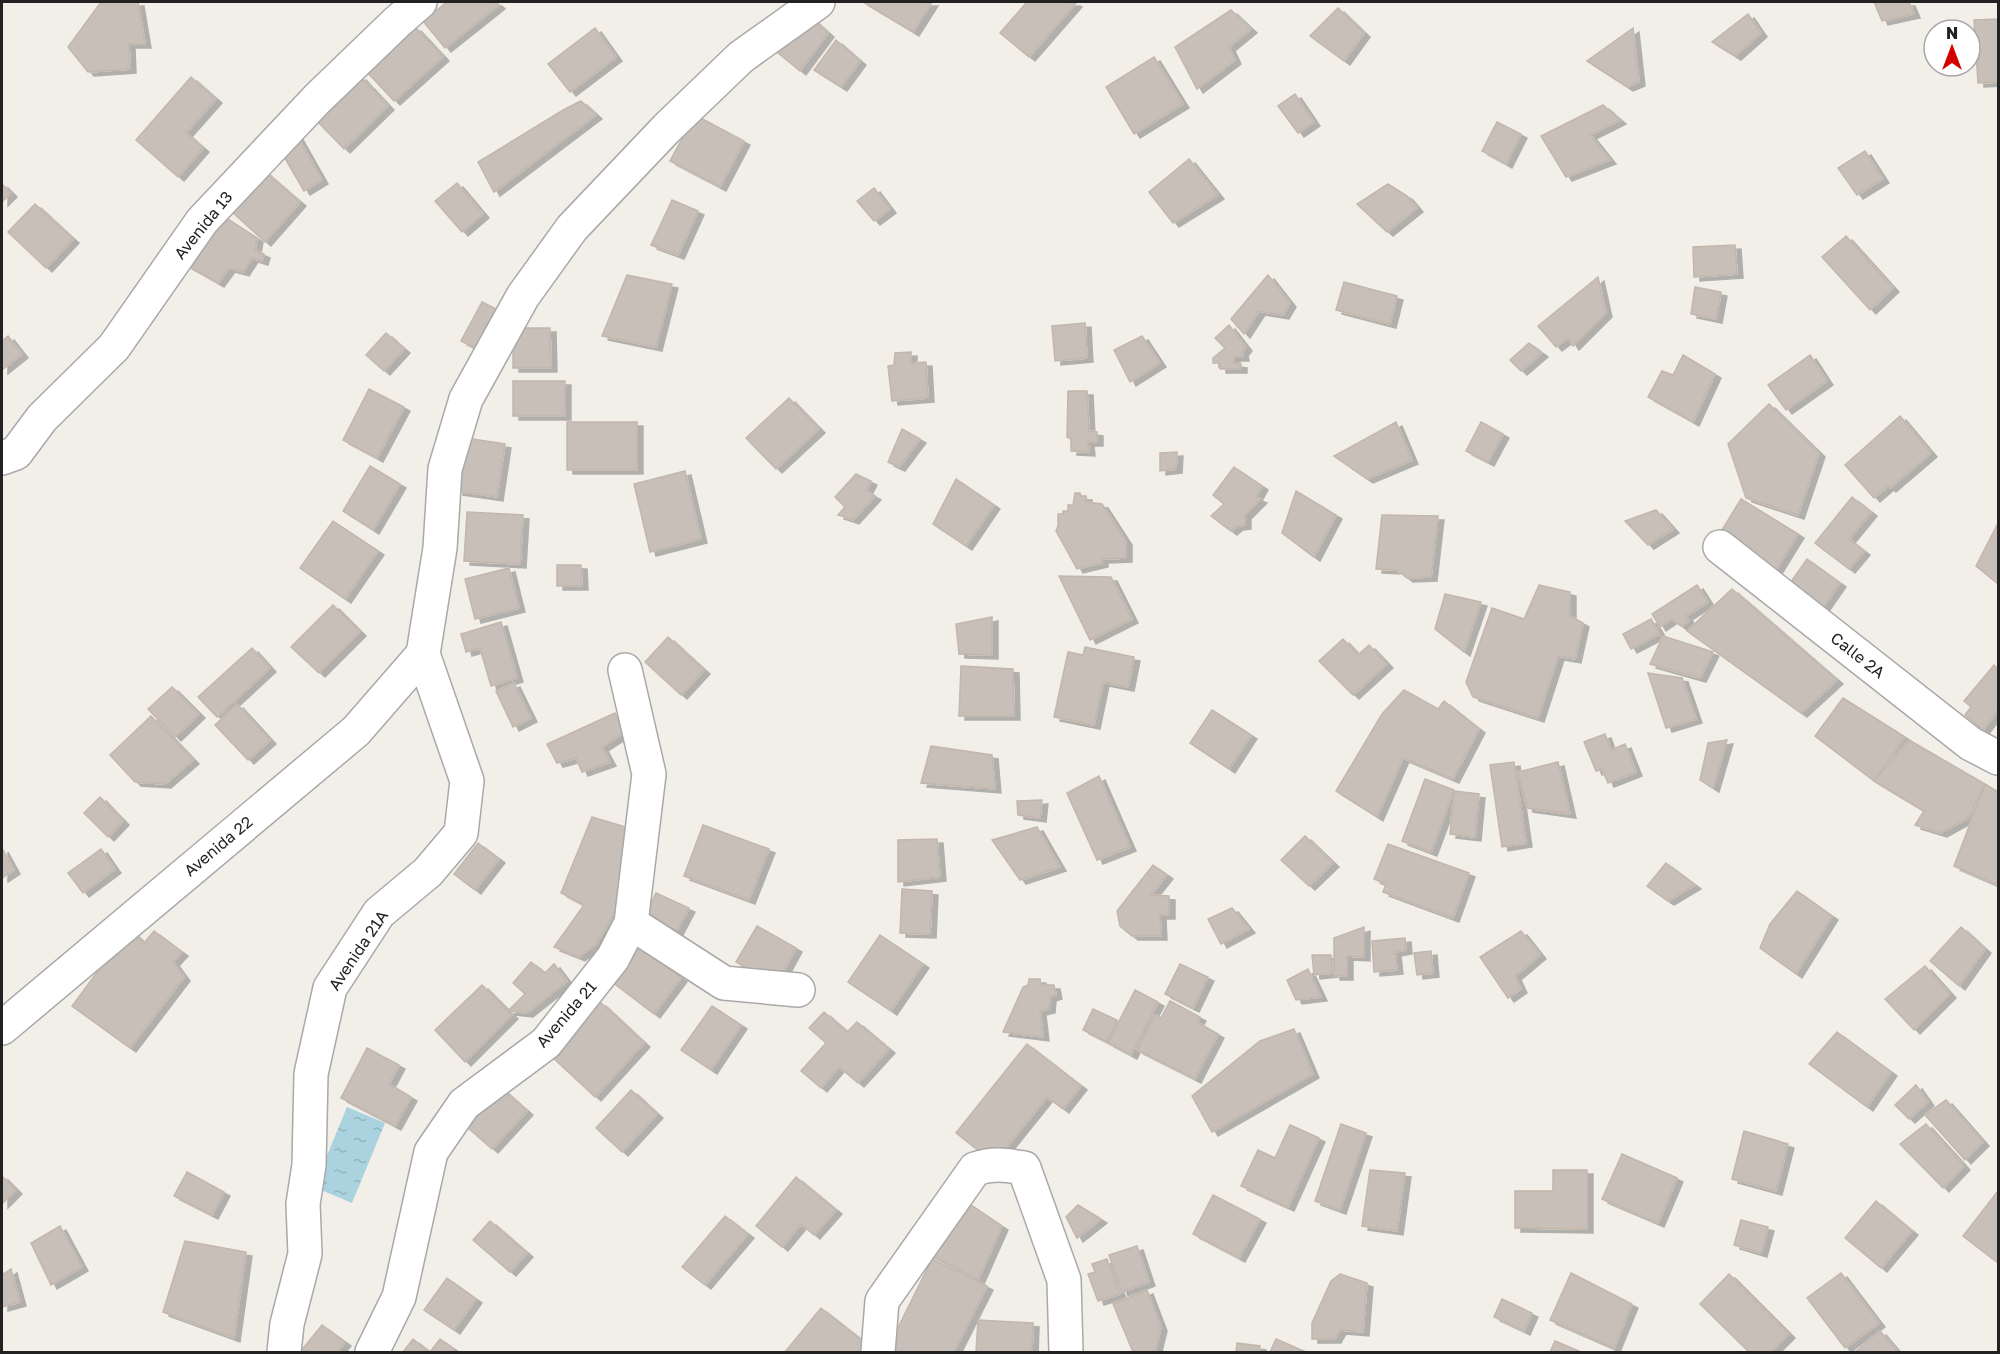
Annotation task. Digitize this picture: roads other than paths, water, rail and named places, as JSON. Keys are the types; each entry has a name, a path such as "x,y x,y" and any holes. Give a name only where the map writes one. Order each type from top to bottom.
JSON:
{"street":[{"name":"Avenida 13","path":"2,458 16,453 42,418 114,347 202,221 317,99 420,2"},
{"path":"423,654 440,548 445,469 466,399 523,296 572,228 667,128 741,57 818,2"},
{"name":"Calle 2A","path":"1720,547 1971,744 1998,758"},
{"name":"Avenida 22","path":"2,1028 356,731 423,654"},
{"name":"Avenida 21A","path":"284,1353 287,1324 305,1254 303,1204 309,1165 311,1074 330,988 379,914 428,872 461,833 467,781 423,654"},
{"name":"Avenida 21","path":"372,1353 399,1297 431,1152 464,1104 546,1042 613,958 631,923 649,774 625,670"},
{"path":"631,923 724,983 798,990"},
{"path":"878,1353 882,1301 975,1169 991,1164 1002,1164 1024,1168 1064,1280 1066,1353"}],"water":[{"path":"347,1107 385,1123 352,1203 314,1187"}]}
